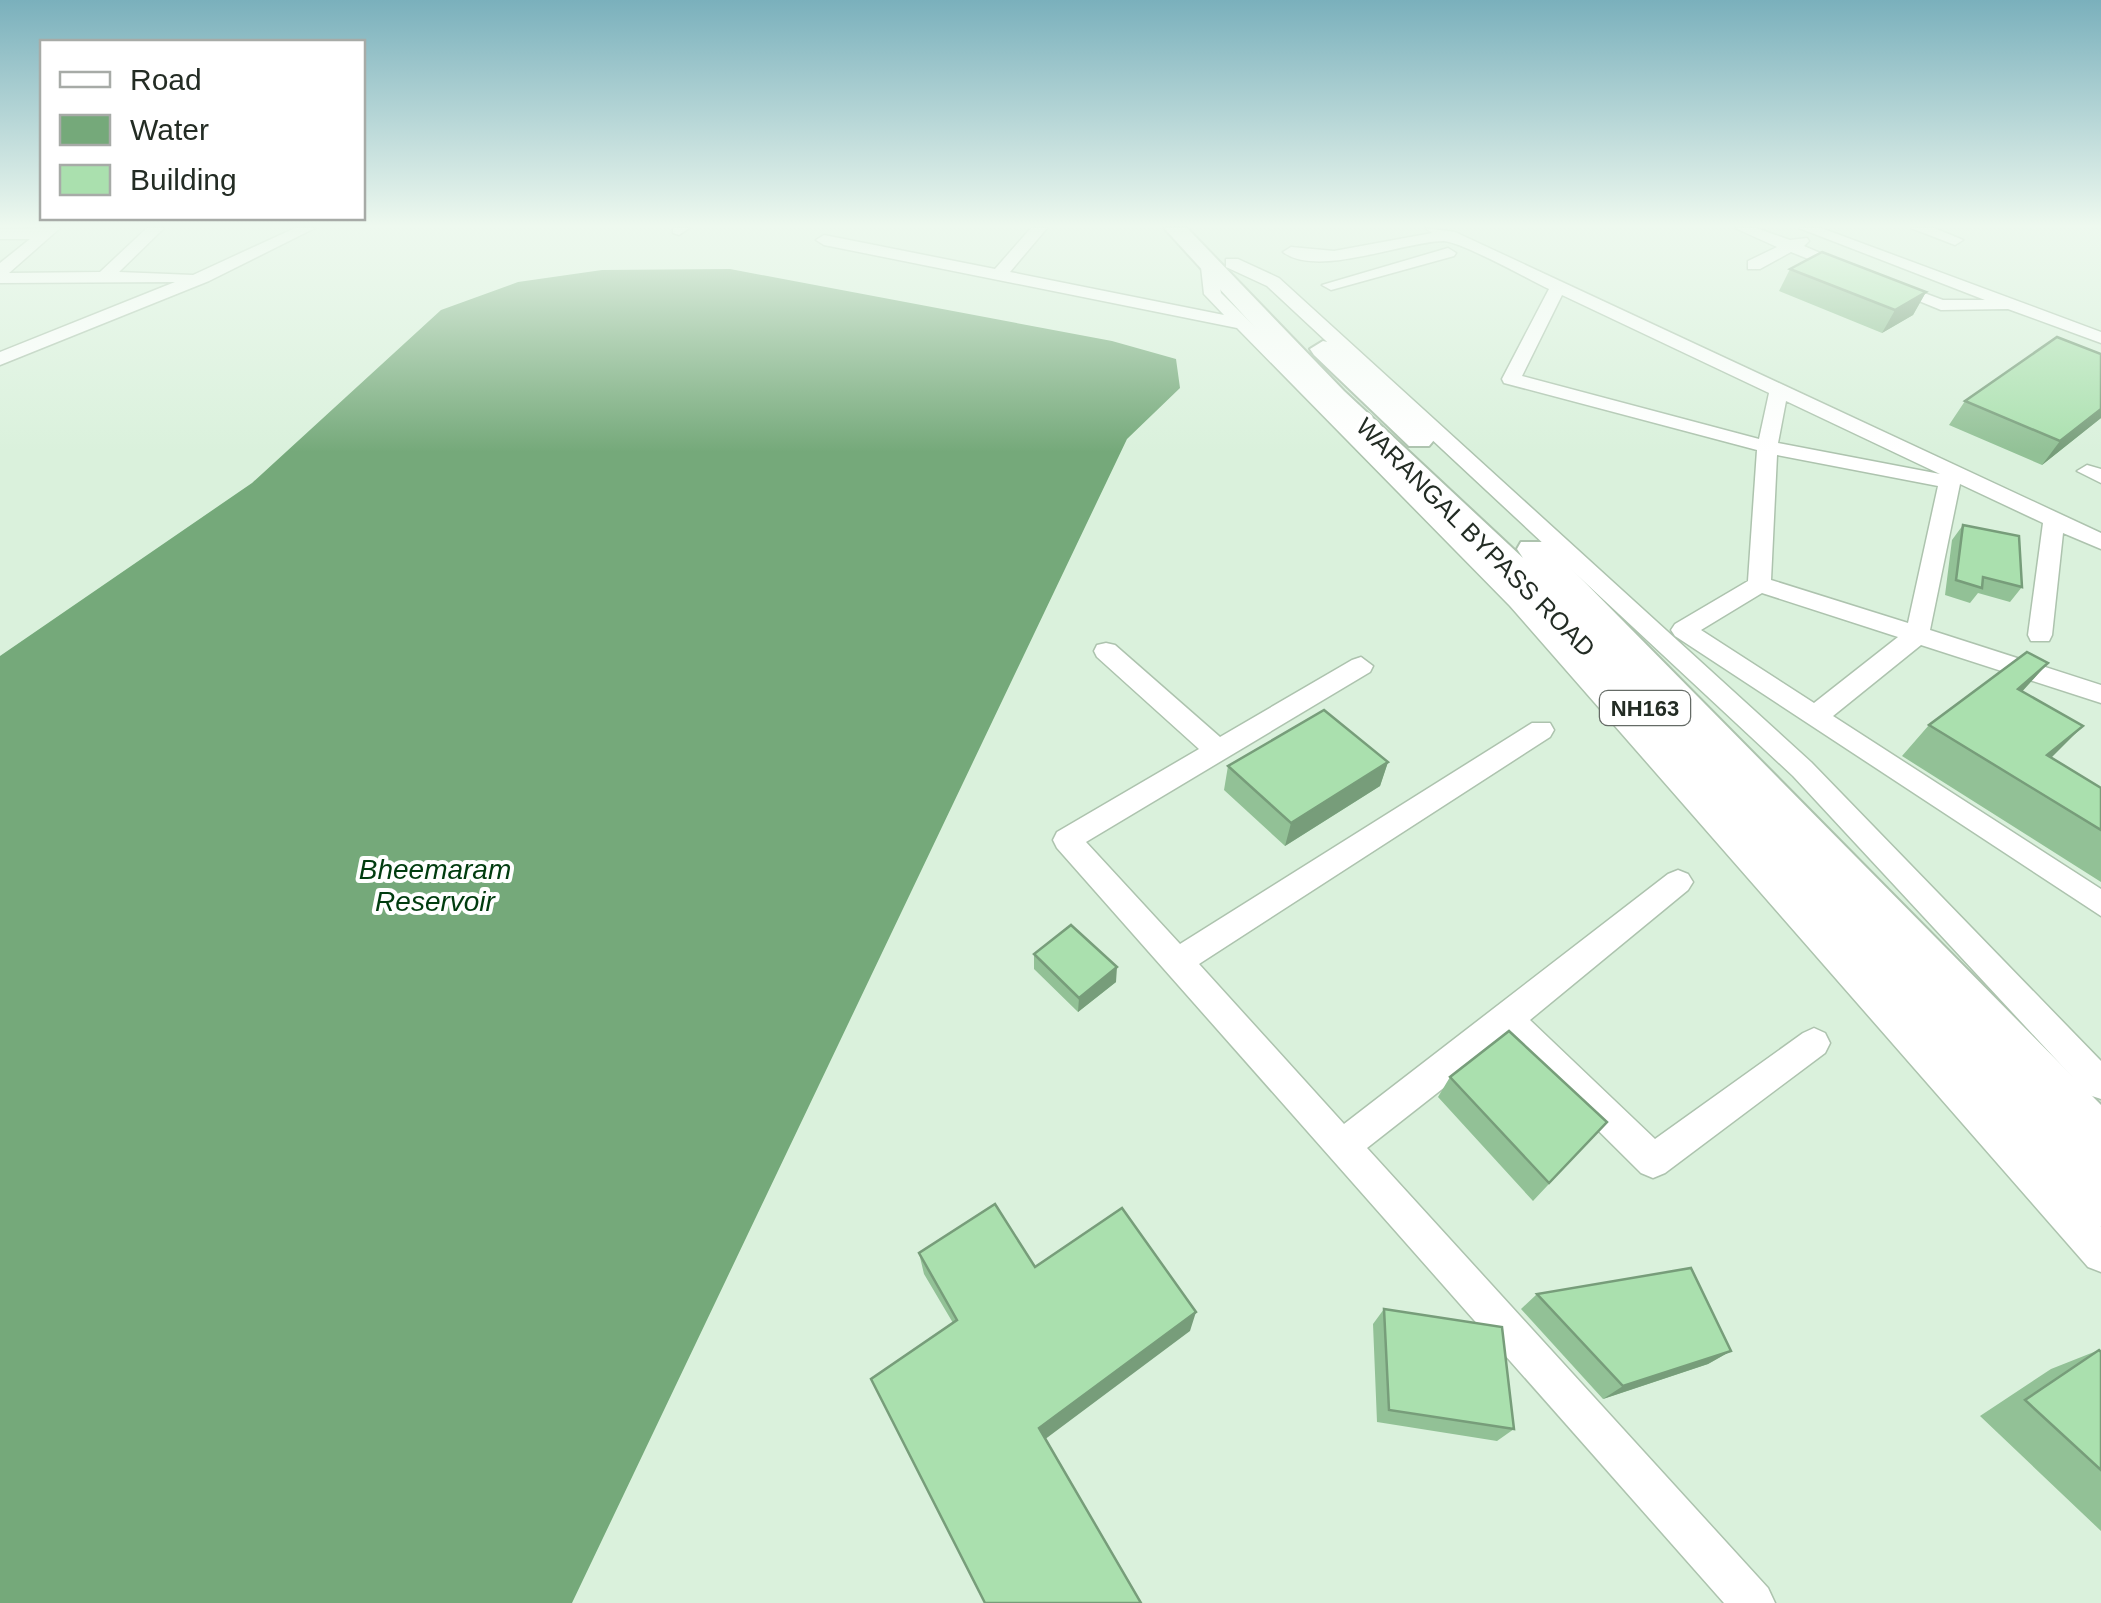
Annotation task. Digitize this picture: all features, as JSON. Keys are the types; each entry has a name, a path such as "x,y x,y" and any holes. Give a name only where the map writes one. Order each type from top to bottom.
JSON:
{"highway":[{"name":"WARANGAL BYPASS ROAD","path":"1253,303 1334,397 1530,583 2101,1202"},
{"name":"WARANGAL BYPASS ROAD","path":"1262,303 1590,604 2101,1140"}],"street":[{"path":"0,359 137,303"},
{"path":"1140,303 1243,324"},
{"path":"1221,303 1518,602 2101,1254"},
{"path":"1295,303 1787,755 2101,1084"},
{"path":"1550,303 1511,379 1766,447 1960,482"},
{"path":"1594,303 1779,390 1960,482 2101,542"},
{"path":"1933,303 2015,305"},
{"path":"2009,303 2101,338"},
{"path":"1920,317 1941,306"},
{"path":"1759,584 1766,447 1779,390"},
{"path":"1815,716 1918,635 1960,482"},
{"path":"2040,635 2054,520"},
{"path":"2101,694 1759,584 1684,630 2101,904"},
{"path":"1106,651 1218,751"},
{"path":"1362,666 1067,840 1753,1603"},
{"path":"1176,962 1542,730"},
{"path":"1343,1146 1678,882"},
{"path":"1507,1018 1652,1161 1814,1043"}],"water":[{"name":"Bheemaram Reservoir","path":"461,303 909,303 1112,341 1176,359 1180,388 1127,439 572,1603 0,1603 0,656 252,483 441,310"}],"building":[{"path":"1877,303 1907,303 1895,310"},
{"path":"2057,337 2101,354 2101,409 2060,441 1965,401"},
{"path":"1963,525 2019,536 2022,587 1983,577 1982,588 1956,580"},
{"path":"2027,652 2048,663 2018,689 2083,726 2047,755 2101,788 2101,830 1929,725"},
{"path":"1324,710 1388,762 1291,823 1228,766"},
{"path":"1071,925 1117,967 1079,998 1034,954"},
{"path":"1509,1031 1607,1122 1549,1183 1450,1077"},
{"path":"995,1204 1035,1267 1122,1208 1196,1312 1039,1428 1141,1603 985,1603 871,1379 957,1320 919,1253"},
{"path":"1691,1268 1731,1351 1623,1386 1537,1294"},
{"path":"1384,1309 1502,1327 1514,1429 1389,1410"},
{"path":"2101,1352 2101,1470 2025,1400"}]}
